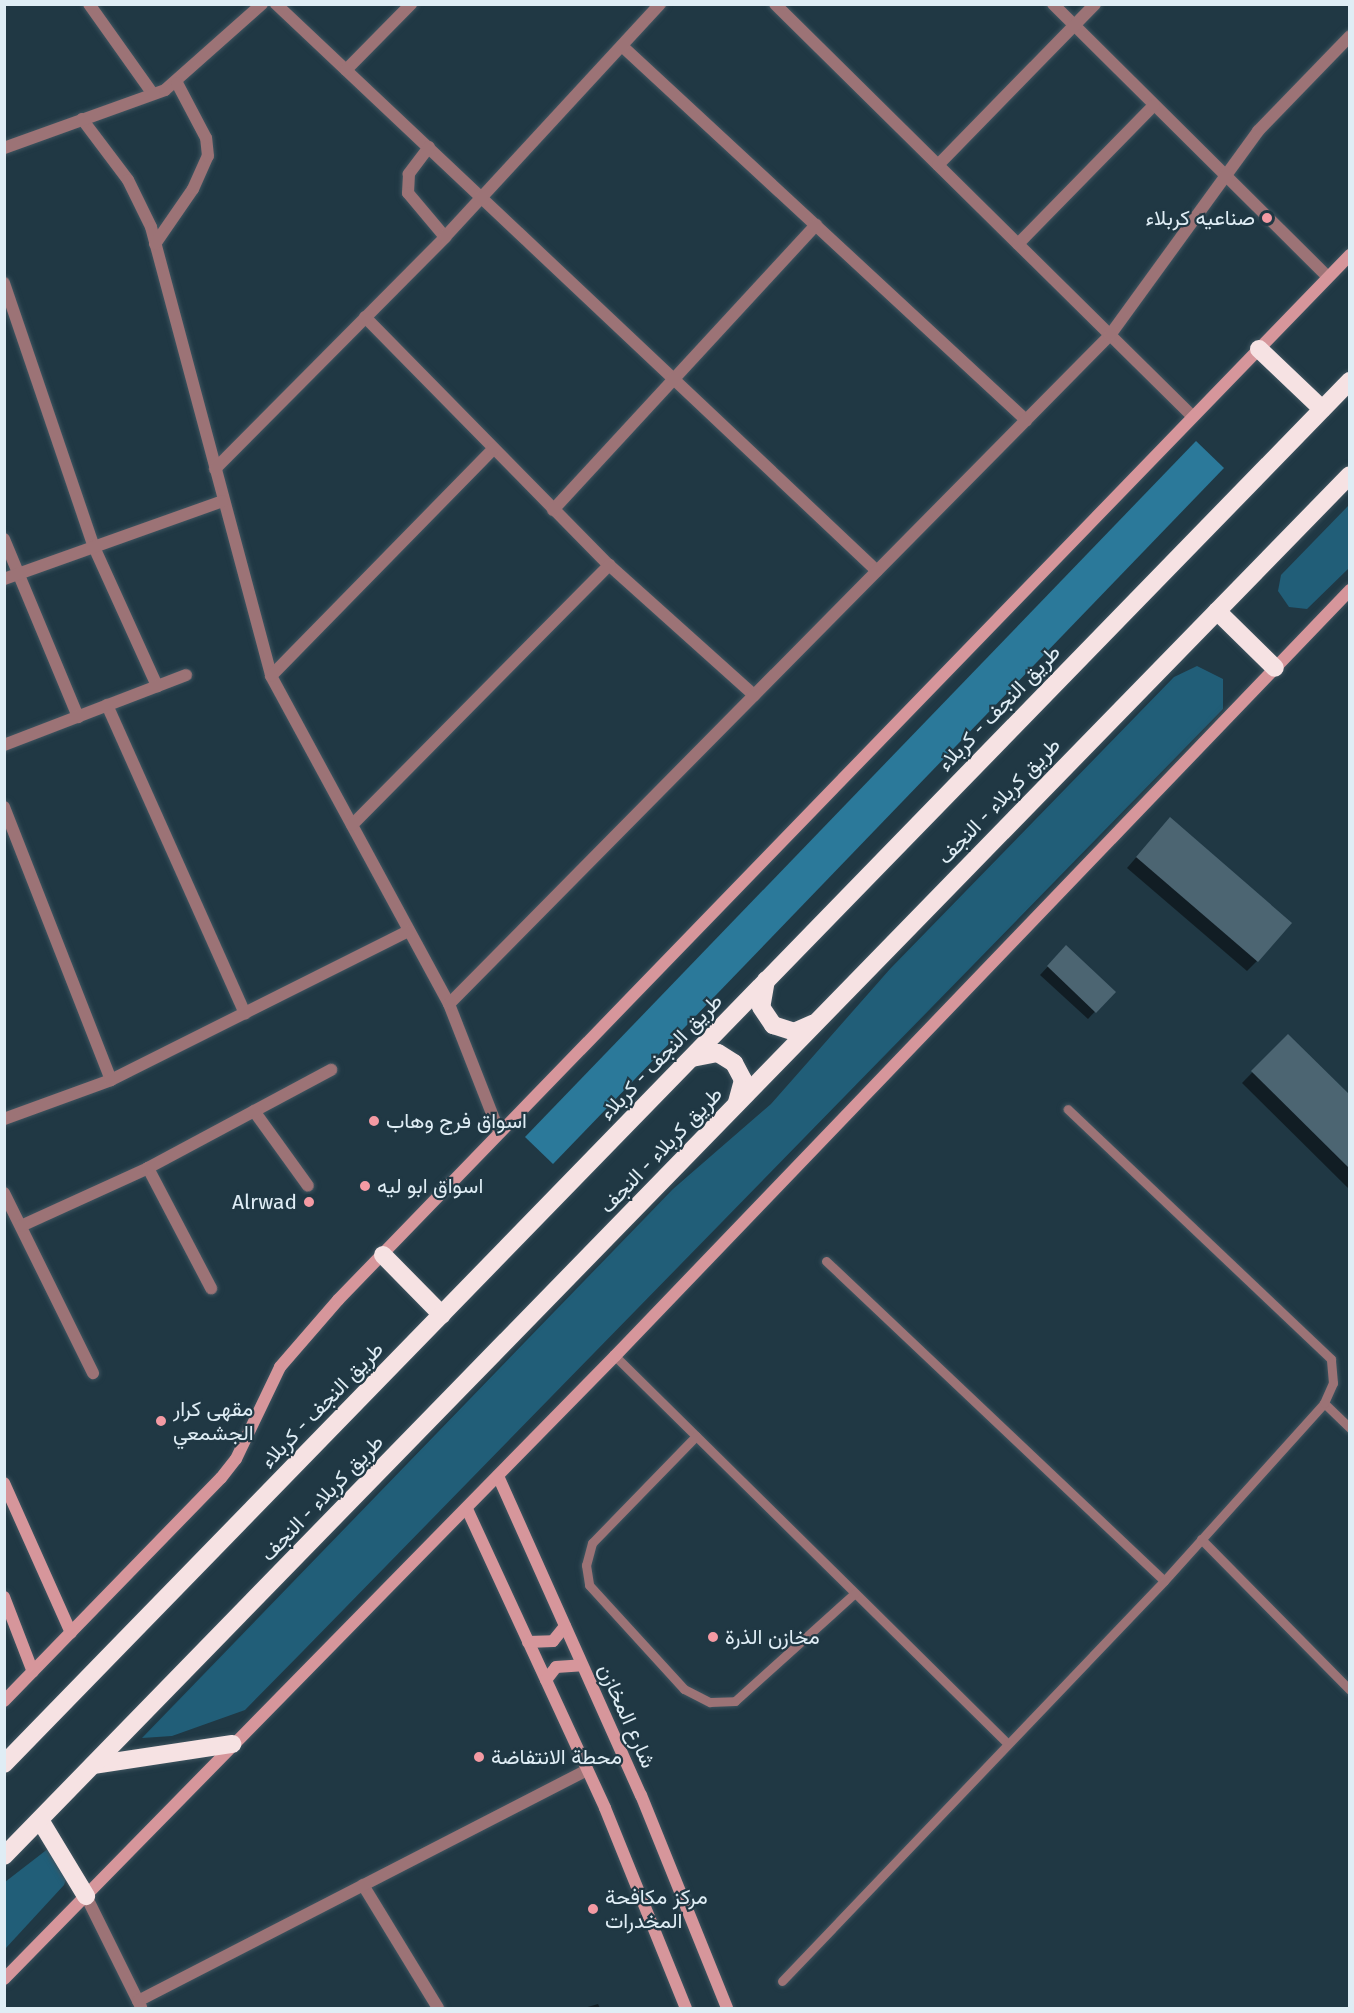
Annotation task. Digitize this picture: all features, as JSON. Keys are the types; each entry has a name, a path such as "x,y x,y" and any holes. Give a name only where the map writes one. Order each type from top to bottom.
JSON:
{"highway":[{"path":"1259,350 1322,409"},
{"name":"طريق النجف - كربلاء","path":"4,1764 1350,381"},
{"name":"طريق كربلاء - النجف","path":"4,1856 1350,475"},
{"path":"1217,611 1275,668"},
{"path":"769,976 759,996 773,1026 794,1032 814,1023"},
{"path":"691,1059 718,1053 734,1063 742,1080 734,1107"},
{"path":"384,1255 442,1315"},
{"path":"93,1765 232,1744"},
{"path":"40,1820 86,1896"}],"main road":[{"path":"4,1701 221,1478 280,1367 498,1130 1350,255"},
{"path":"4,1979 232,1744 467,1509 1349,592"},
{"name":"شارع المخازن","path":"498,1476 582,1665 727,2008"},
{"path":"4,1483 71,1633"},
{"path":"467,1509 587,1770 686,2008"},
{"path":"4,1597 33,1672"},
{"path":"528,1642 553,1641 565,1626"},
{"path":"546,1680 564,1663 582,1665"}],"street":[{"path":"89,4 153,94"},
{"path":"4,147 153,94 177,83 262,4"},
{"path":"276,4 482,197 671,381 877,571"},
{"path":"346,70 411,4"},
{"path":"215,469 445,237 660,4"},
{"path":"775,4 1192,416"},
{"path":"1053,4 1328,278"},
{"path":"938,165 1095,4"},
{"path":"449,1004 1110,335 1258,131 1350,36"},
{"path":"622,46 1026,420"},
{"path":"155,244 194,189 208,156 203,129 177,83"},
{"path":"1018,244 1154,105"},
{"path":"82,119 137,195 155,244 271,676 449,1004 498,1130"},
{"path":"429,147 410,174 408,193 445,237"},
{"path":"553,510 816,225"},
{"path":"4,283 94,548 157,686"},
{"path":"365,317 609,565 754,695"},
{"path":"271,676 493,449"},
{"path":"11,577 223,501"},
{"path":"4,539 11,577 78,717"},
{"path":"352,825 609,565"},
{"path":"4,744 186,675"},
{"path":"107,705 245,1014"},
{"path":"4,807 111,1080"},
{"path":"4,1119 111,1080 410,931"},
{"path":"21,1226 148,1168 331,1070"},
{"path":"254,1111 308,1186"},
{"path":"148,1168 211,1288"},
{"path":"4,1193 93,1373"},
{"path":"86,1896 140,2005 363,1885 587,1770"},
{"path":"363,1885 438,2008"}],"lane":[{"path":"782,1982 1007,1743 1164,1581 1324,1403 1333,1383 1331,1359 1068,1109"},
{"path":"826,1261 1164,1581"},
{"path":"615,1356 1007,1743"},
{"path":"1324,1403 1350,1428"},
{"path":"696,1436 592,1543 586,1564 589,1585 684,1689 710,1702 735,1701 855,1593"},
{"path":"1201,1539 1350,1690"}],"shaded area":[{"path":"1196,441 1224,468 553,1164 525,1137"},
{"path":"1349,505 1349,568 1307,609 1289,607 1278,591 1281,575"},
{"path":"1197,666 1223,679 1223,709 245,1710 172,1736 142,1738 673,1189 771,1104 890,969 1174,677"},
{"path":"49,1848 69,1872 64,1885 5,1949 5,1882"}],"building":[{"path":"1170,817 1292,923 1258,962 1136,857"},
{"path":"1066,945 1116,992 1096,1013 1047,966"},
{"path":"1288,1034 1350,1095 1350,1169 1251,1071"}],"place":[{"name":"صناعيه كربلاء","path":"1267,218"},
{"name":"اسواق فرج وهاب","path":"374,1121"},
{"name":"اسواق ابو ليه","path":"365,1186"},
{"name":"Alrwad","path":"309,1202"},
{"name":"مقهى كرار الجشمعي","path":"161,1421"},
{"name":"مخازن الذرة","path":"713,1637"},
{"name":"محطة الانتفاضة","path":"479,1757"},
{"name":"مركز مكافحة المخدرات","path":"593,1909"}]}
